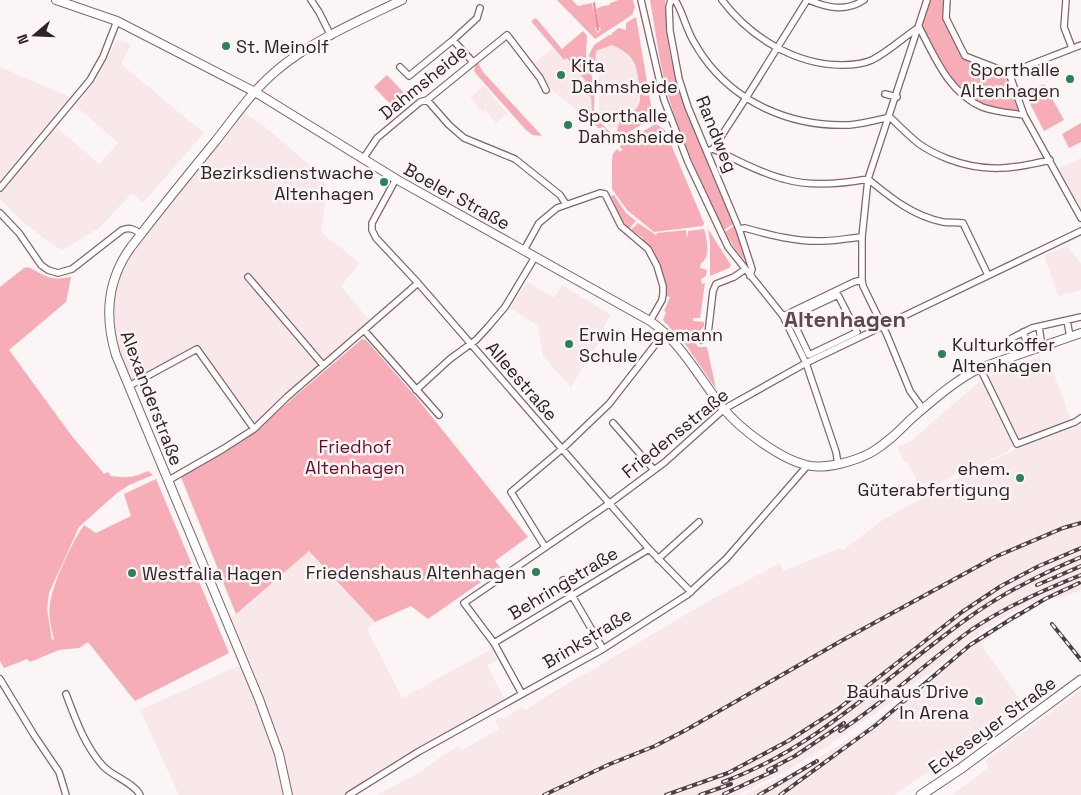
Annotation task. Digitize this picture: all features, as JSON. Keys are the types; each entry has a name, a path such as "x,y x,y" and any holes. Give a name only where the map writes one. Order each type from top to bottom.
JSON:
{"main road":[{"name":"Eckeseyer Straße","path":"922,795 1081,680"}],"street":[{"name":"Boeler Straße","path":"56,0 117,21 255,92 396,179 650,321 665,332 692,364 724,409 740,425 769,447 808,466"},
{"path":"311,0 331,36"},
{"name":"Alexanderstraße","path":"288,795 279,754 259,699 113,345 108,322 108,309 112,283 124,257 255,92 283,65 331,36 402,0"},
{"path":"641,0 660,84 669,115 688,162 728,247 744,270 783,316 806,363 836,452 838,464"},
{"path":"673,0 679,6 690,35 706,60 729,85 746,98 773,112 807,122 851,125 890,117"},
{"name":"Randweg","path":"673,0 670,7 670,31 675,64 688,107 710,150 739,228 752,269 750,276"},
{"path":"722,0 750,29 777,48 800,59 828,65 861,63 873,59 919,27"},
{"path":"864,0 853,6 833,8 808,0 746,98 710,150 783,179 797,182 846,183 868,179 891,198 916,214 945,222 963,223 988,275"},
{"path":"923,409 910,391 862,280 862,237 868,179 928,0"},
{"path":"947,0 946,21 965,56 1009,73 1081,45"},
{"path":"1066,0 1064,27 1072,48"},
{"path":"400,67 409,76 477,18 480,8"},
{"path":"0,188 90,80 103,57 117,21"},
{"path":"919,27 946,77 958,90 982,106 997,111 1024,115"},
{"name":"Dahmsheide","path":"363,158 377,138 420,102 427,100 472,61 507,35 540,78 546,90"},
{"path":"453,40 472,61"},
{"path":"1009,73 1024,115 1081,218"},
{"path":"885,94 897,97"},
{"path":"427,100 449,125 464,138 515,159 560,195 566,204"},
{"path":"890,117 918,144 937,155 960,164 999,169 1022,167 1050,160"},
{"name":"Alleestraße","path":"396,179 374,220 372,230 376,238 418,283 649,549 691,592"},
{"path":"524,250 539,223 557,208 604,193 621,226 648,249 657,266 663,286 663,294 662,300 650,321"},
{"path":"0,213 19,233 41,265 48,270 58,273 72,269 122,230 134,229 141,234"},
{"path":"739,228 804,241 862,237"},
{"name":"Friedensstraße","path":"494,643 464,603 610,503 654,470 724,409 806,363 1081,231"},
{"path":"416,390 488,328 505,307 536,257"},
{"path":"701,340 708,334 713,291 716,284 744,270"},
{"path":"248,277 323,365"},
{"path":"783,316 862,280"},
{"path":"169,480 223,450 254,429 323,365 418,283"},
{"path":"838,295 857,332 809,355 791,317 838,295"},
{"path":"1016,356 1010,340 1023,332 1039,326 1081,317"},
{"path":"1067,320 1070,336"},
{"path":"1039,326 1041,340"},
{"path":"364,330 439,415"},
{"path":"546,546 511,492 562,449 609,404 665,332"},
{"path":"1023,332 1030,351"},
{"path":"808,466 852,461 879,448 953,384 980,368 1081,333"},
{"path":"129,386 197,349 254,429"},
{"path":"980,368 1017,444 1081,418"},
{"path":"612,423 654,470"},
{"name":"Brinkstraße","path":"349,795 407,759 602,649 691,592 726,559 792,481 808,466"},
{"path":"658,559 699,522"},
{"name":"Behringstraße","path":"494,643 649,549"},
{"path":"562,580 602,649"},
{"path":"494,643 522,694"},
{"path":"0,679 34,736 59,772 66,795"},
{"path":"66,694 80,729 104,766 120,780 138,790 140,795"}],"shaded area":[{"path":"117,40 131,44 121,64 204,133 143,203 132,193 100,227 63,250 54,246 23,222 0,199 0,188 53,124 99,164 118,143 76,106 98,77"},
{"path":"612,45 625,52 635,62 640,95 638,111 618,129 615,126 612,129 602,120 599,114 599,76 595,65 595,51"},
{"name":"Kita Dahmsheide","path":"553,48 564,60 567,58 589,85 592,114 588,119 554,92 533,64"},
{"path":"0,67 70,97 0,180"},
{"path":"484,86 507,113 496,123 485,110 483,112 470,98"},
{"path":"240,110 263,125 313,168 327,187 321,232 360,263 341,286 369,320 364,330 254,429 197,349 129,386 109,322 117,271"},
{"path":"1081,158 1081,214 1057,170"},
{"path":"1067,246 1081,264 1081,290 1058,296 1044,255"},
{"name":"Erwin Hegemann Schule","path":"527,282 554,298 562,285 611,315 603,328 605,332 571,387 543,356 538,326 510,308"},
{"path":"1039,357 1041,361 1048,359 1071,419 1011,447 1008,451 979,465 977,463 923,492 897,447 910,442 975,385 995,373"},
{"path":"1081,425 1081,590 1059,599 1057,595 1009,622 981,644 1025,707 894,795 744,795 801,768 869,727 977,637 1038,600 986,628 890,703 828,746 783,773 737,795 376,795 417,774 459,746 462,750 499,729 495,720 499,717 504,719 522,707 524,710 527,709 584,673 714,598 780,563 783,571 840,548 842,551 884,519 977,468 1016,449"},
{"path":"309,551 375,622 367,629 402,698 492,649 497,660 487,665 506,702 347,795 179,795 140,710 245,663 227,621"},
{"path":"1081,690 1081,795 952,795 989,767 985,761"}],"green space":[{"path":"557,0 572,0 578,6 592,3 597,27 595,29 598,33 601,29 598,27 596,9 619,0 633,0 635,7 632,15 595,39"},
{"path":"650,0 665,0 669,47 682,97 698,140 735,223 724,230 675,118 661,64"},
{"path":"927,0 946,0 946,18 964,55 1009,73 1024,115 982,106 958,90 919,27"},
{"path":"636,17 653,117 620,138 617,131 620,119 634,111 639,104 640,94 636,67 626,53 612,45 596,51 595,65 592,65 589,55 594,45 612,35 619,28 626,30 626,23"},
{"path":"536,18 562,49 583,31 587,36 586,56 595,87 594,108 596,118 614,136 614,141 588,119 592,114 591,97 585,93 589,85 567,58 564,60 531,21"},
{"path":"477,61 483,72 542,136 533,135 526,130 478,76 474,71"},
{"path":"387,75 407,96 394,108 374,87"},
{"path":"1044,84 1064,120 1044,131 1025,94"},
{"path":"1081,123 1081,142 1069,148 1062,134"},
{"path":"656,124 665,130 704,223 703,226 654,232 627,210 612,189 613,154 617,149 620,152 623,149 619,147"},
{"path":"614,195 626,213 636,221 629,229 621,220 611,196"},
{"path":"638,223 656,235 657,233 686,230 687,239 688,231 704,229 707,253 700,268 707,270 706,276 701,279 702,284 705,283 700,318 693,318 693,321 704,322 704,326 694,339 698,347 707,347 716,389 686,345 663,320 666,312 664,311 670,297 666,296 664,281 657,258 642,241 643,238 631,230"},
{"path":"735,225 748,264 735,249 725,232"},
{"path":"708,229 731,265 729,268 710,276 710,243"},
{"path":"28,267 52,278 71,277 66,302 9,350 71,435 104,474 108,472 111,476 126,477 148,471 153,475 129,485 117,493 79,527 49,593 47,609 52,640 54,639 49,613 52,595 64,563 84,525 96,533 131,516 124,494 156,479 229,653 135,701 88,642 79,648 59,650 30,662 27,659 4,668 0,661 0,287 24,268"},
{"name":"Friedhof Altenhagen","path":"362,339 366,340 416,397 528,537 495,561 501,568 428,619 411,606 375,622 309,551 236,614 181,477 243,441"}],"waterway":[{"path":"594,3 598,30"}],"railway":[{"path":"544,795 610,764 655,746 686,730 841,641 995,557 1063,528 1081,523"},
{"path":"666,795 728,773 788,741 838,709 962,612 1001,586 1039,566 1081,548"},
{"path":"723,782 757,768 821,730 851,709 938,640 995,600 1037,577 1081,557"},
{"path":"1037,585 1081,566"},
{"path":"840,731 874,707 971,630 1024,600 1081,575"},
{"path":"1015,617 1045,599 1079,583"},
{"path":"780,795 876,725 970,645 1019,614"},
{"path":"1052,624 1081,660"},
{"path":"768,770 795,756 844,723"},
{"path":"759,795 817,761"},
{"path":"724,794 776,770"},
{"path":"700,795 731,784"}],"place":[{"name":"St. Meinolf","path":"226,46"},
{"name":"Kita Dahmsheide","path":"561,75"},
{"name":"Sporthalle Altenhagen","path":"1070,79"},
{"name":"Sporthalle Dahmsheide","path":"568,125"},
{"name":"Bezirksdienstwache Altenhagen","path":"384,182"},
{"name":"Erwin Hegemann Schule","path":"569,344"},
{"name":"Kulturkoffer Altenhagen","path":"942,354"},
{"name":"ehem. Güterabfertigung","path":"1020,478"},
{"name":"Friedenshaus Altenhagen","path":"536,572"},
{"name":"Westfalia Hagen","path":"132,573"},
{"name":"Bauhaus Drive In Arena","path":"979,701"}],"district":[{"name":"Altenhagen","path":"845,319"}]}
